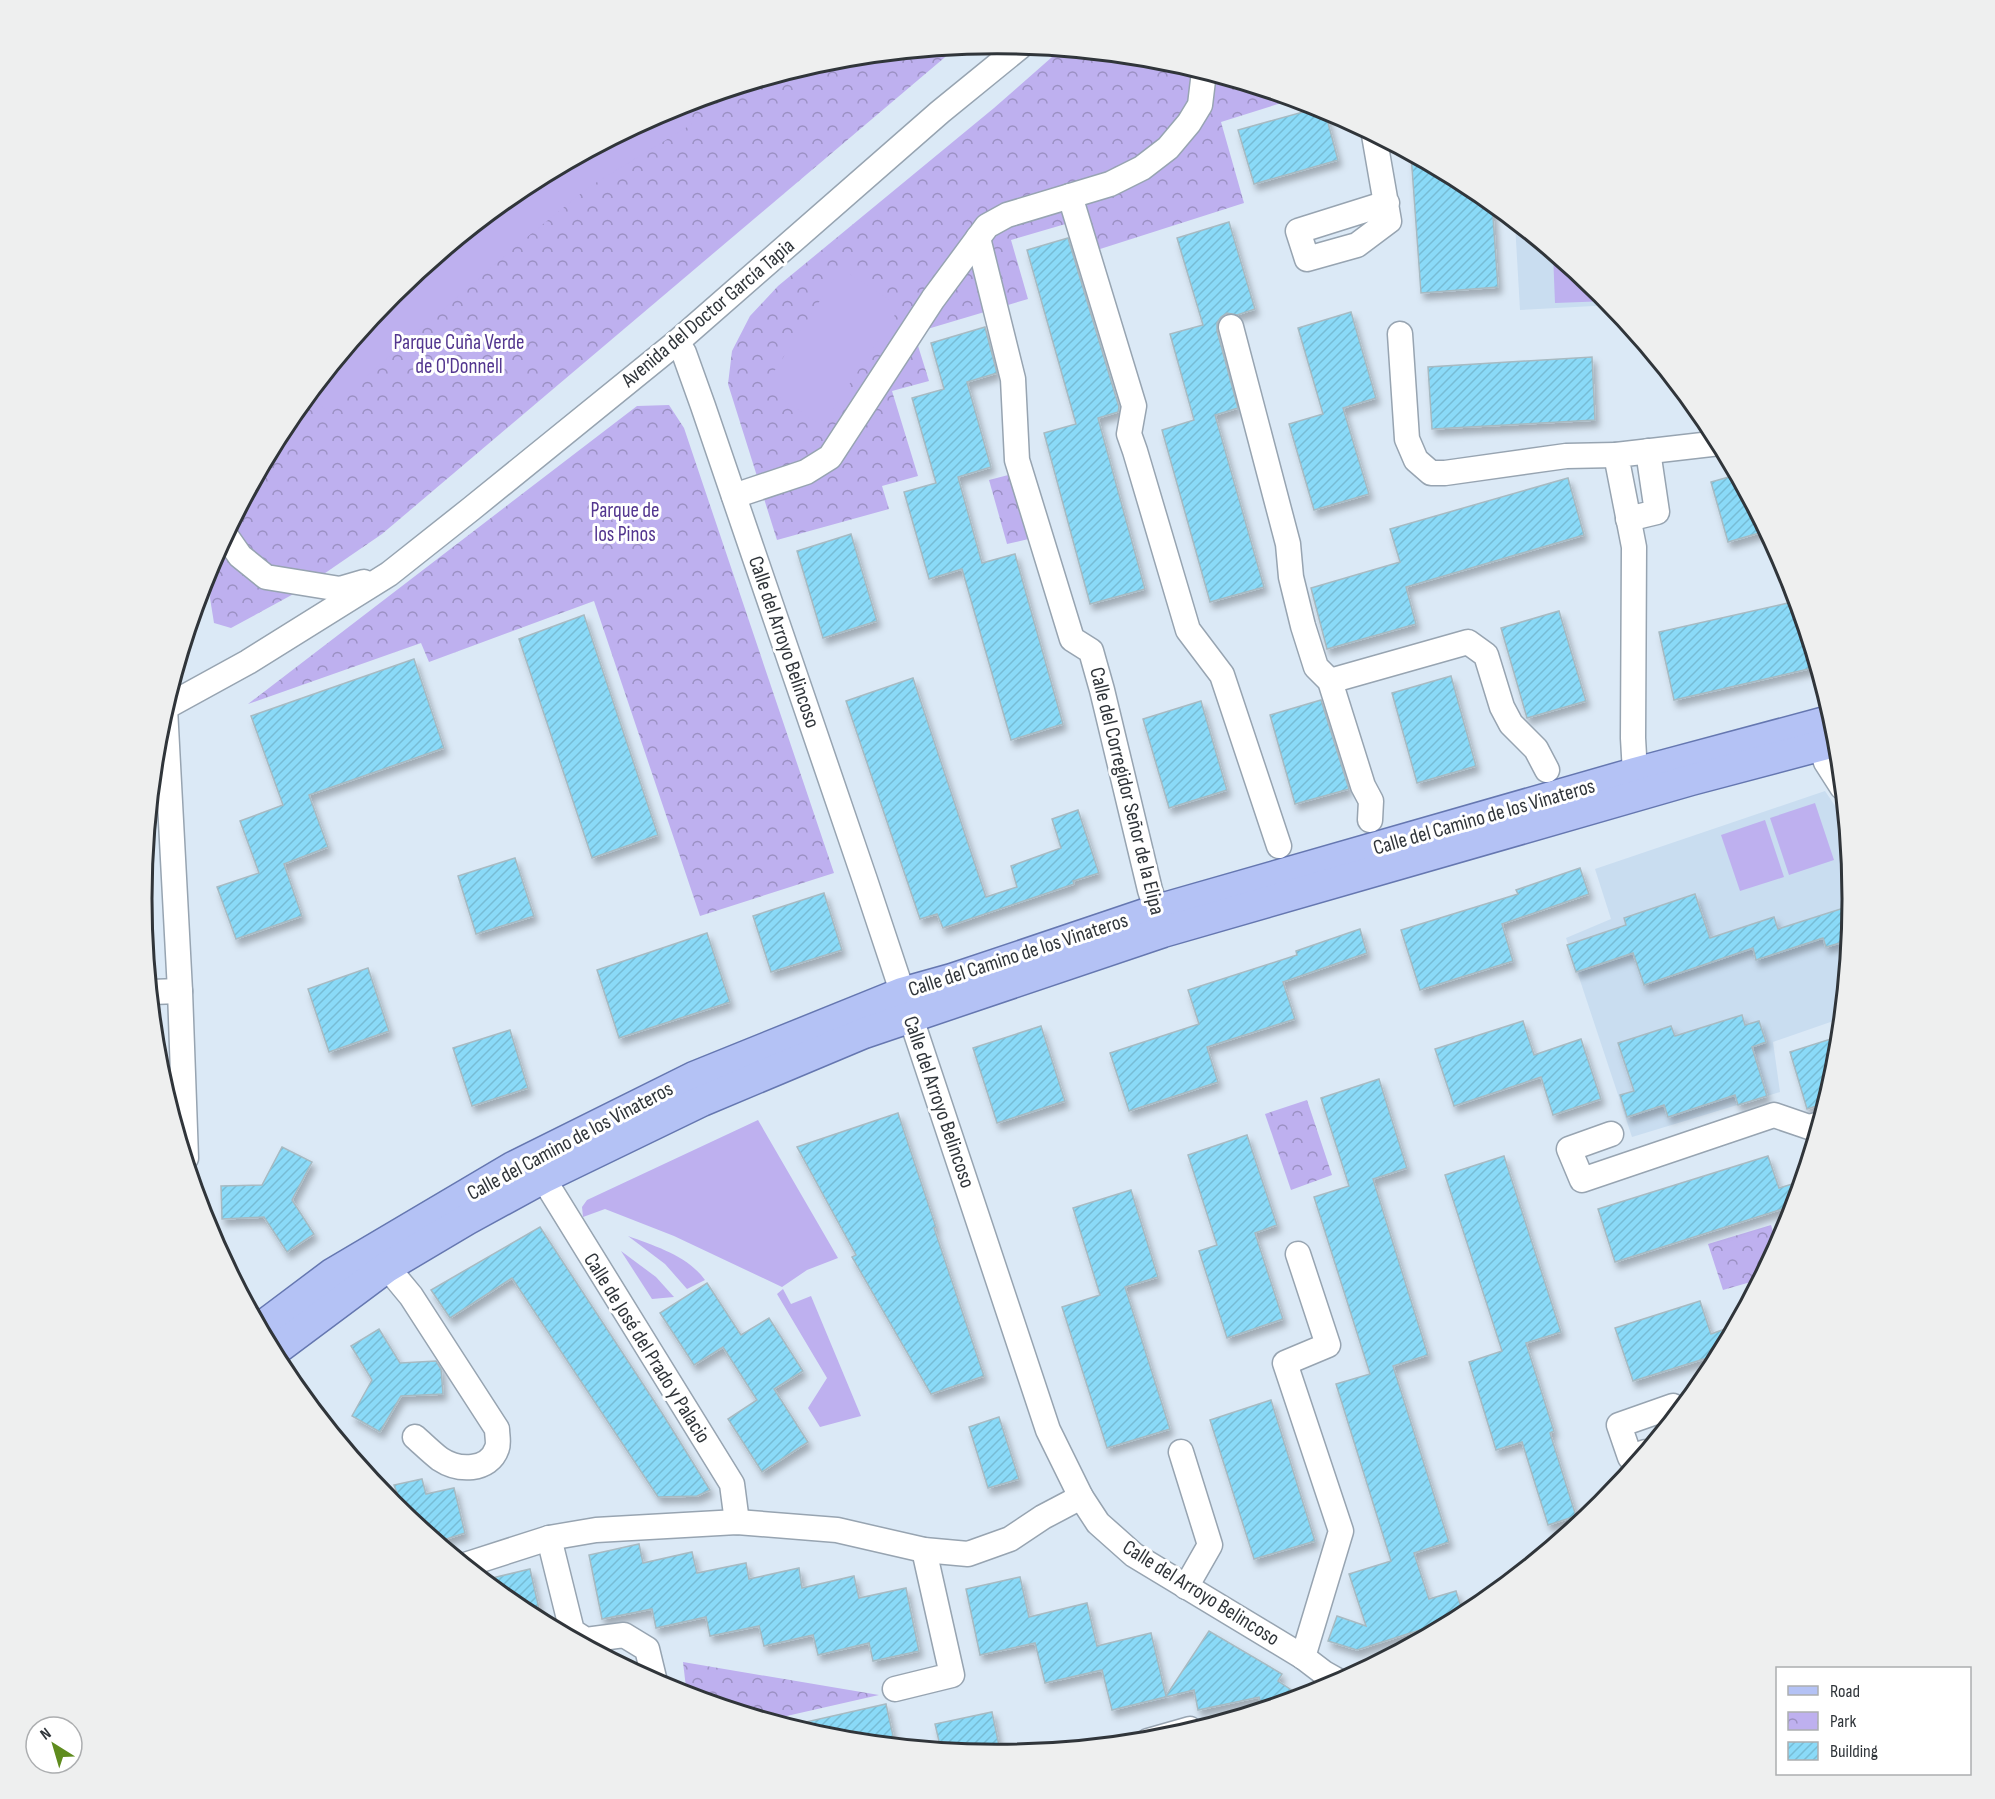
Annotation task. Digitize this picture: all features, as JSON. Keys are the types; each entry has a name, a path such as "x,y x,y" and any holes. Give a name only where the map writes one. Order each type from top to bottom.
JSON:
{"main road":[{"name":"Calle del Camino de los Vinateros","path":"280,1347 387,1267 466,1220 543,1178 702,1101 864,1033 906,1004 952,979 1638,784 1826,733"},
{"name":"Calle del Camino de los Vinateros","path":"266,1324 332,1274 513,1167 694,1077 906,1004"}],"street":[{"name":"Avenida del Doctor García Tapia","path":"176,701 248,662 389,574 677,342 940,112 1011,54"},
{"path":"734,496 807,472 830,457 933,299 987,226 1007,215 1110,184 1142,168 1168,148 1189,123 1200,105 1203,80"},
{"path":"1376,143 1387,203"},
{"path":"1071,196 1134,406 1128,434 1187,627 1222,675 1279,846"},
{"name":"Calle del Corregidor Señor de la Elipa","path":"978,238 1013,379 1017,460 1072,639 1091,651 1150,890 1160,921"},
{"path":"1231,327 1288,544 1291,577 1303,626 1316,667 1330,681 1363,786 1371,801 1370,820"},
{"path":"1401,334 1407,439 1416,460 1431,473 1566,456 1616,455 1710,444"},
{"name":"Calle del Arroyo Belincoso","path":"677,342 684,353 734,496 1048,1430 1081,1497 1098,1523 1134,1555 1303,1657 1328,1678"},
{"path":"1628,519 1657,512 1648,452"},
{"path":"1616,455 1634,547 1633,738 1638,784"},
{"name":"Avenida del Doctor García Tapia","path":"231,543 240,556 266,577 340,589 389,574"},
{"path":"1330,681 1468,642 1486,655 1502,707 1511,724 1536,749 1547,770"},
{"path":"1826,733 1826,762 1833,774"},
{"path":"168,738 185,1131"},
{"path":"157,992 180,991"},
{"path":"1611,1134 1569,1149 1582,1180 1774,1115 1811,1126"},
{"name":"Calle de José del Prado y Palacio","path":"543,1178 732,1484 737,1522"},
{"name":"Calle del Arroyo Belincoso","path":"1298,1254 1328,1345 1285,1363 1341,1531 1303,1657"},
{"path":"387,1267 411,1296 497,1429 498,1447 489,1461 474,1468 457,1467 441,1460 415,1437"},
{"path":"1634,1456 1630,1457 1619,1425 1673,1407"},
{"path":"1181,1452 1210,1545 1186,1587"},
{"path":"474,1562 549,1538 596,1530 737,1522 837,1530 924,1550 968,1554 1010,1539 1043,1517 1081,1497"},
{"path":"549,1538 572,1630"},
{"path":"895,1689 952,1675 924,1550"},
{"path":"589,1640 624,1635 647,1649 652,1671"}],"shaded area":[{"path":"1516,232 1555,264 1599,306 1520,310"},
{"path":"1825,791 1838,810 1841,844 1843,900 1836,1010 1834,1021 1773,1042 1780,1092 1632,1137 1566,938 1611,919 1595,869"}],"green space":[{"name":"Parque Cuña Verde de O'Donnell","path":"947,56 382,534 299,591 231,628 214,623 210,598 216,576 265,477 294,430 327,385 362,342 400,302 440,264 483,229 528,196 575,167 674,118 779,83 833,70 887,61"},
{"path":"1053,56 1108,61 1162,70 1216,83 1281,103 1221,122 1244,203 1097,250 1086,218 1011,240 1028,299 914,333 929,381 892,391 918,476 882,486 889,509 777,540 728,384 732,351 750,316 778,286 994,108"},
{"path":"687,113 692,124 589,187 516,246 366,377 329,414 316,400 327,385 362,342 440,264 528,196 575,167 624,141"},
{"path":"1553,263 1594,302 1555,303"},
{"path":"841,268 900,307 822,426 764,387"},
{"name":"Parque de los Pinos","path":"669,405 684,428 834,873 700,916 594,601 429,662 421,643 248,704 637,406"},
{"path":"1020,472 1037,537 1007,544 989,480"},
{"path":"1815,803 1834,860 1789,875 1770,818"},
{"path":"1765,820 1784,877 1740,891 1721,835"},
{"path":"1307,1100 1332,1175 1291,1190 1265,1114"},
{"path":"758,1120 838,1258 807,1270 782,1287 674,1236 605,1209 583,1217 582,1207 587,1200"},
{"path":"1771,1225 1774,1234 1751,1282 1723,1290 1708,1244"},
{"path":"628,1236 680,1258 690,1264 705,1280 687,1289 665,1264"},
{"path":"621,1251 656,1277 674,1297 652,1299"},
{"path":"783,1289 791,1304 811,1296 861,1416 820,1427 808,1408 827,1378 777,1294"},
{"path":"683,1662 879,1695 783,1717 686,1685"}],"building":[{"path":"1304,112 1327,121 1338,160 1254,184 1238,130"},
{"path":"1412,163 1467,196 1493,215 1498,287 1421,293"},
{"path":"1229,222 1255,309 1237,315 1227,313 1217,323 1217,331 1238,408 1215,415 1264,587 1210,602 1162,430 1194,420 1170,334 1203,325 1177,238"},
{"path":"1068,238 1119,407 1118,412 1098,418 1145,589 1090,604 1044,433 1076,424 1027,250"},
{"path":"1351,312 1376,398 1343,408 1369,494 1314,510 1289,424 1323,414 1298,328"},
{"path":"985,327 997,373 967,382 991,467 958,477 982,563 1015,554 1063,724 1011,740 962,569 929,579 904,492 936,483 912,398 944,389 931,343"},
{"path":"1592,357 1595,420 1432,429 1428,367"},
{"path":"1730,477 1759,533 1728,542 1711,482"},
{"path":"1568,478 1584,535 1406,587 1416,624 1327,649 1311,588 1400,562 1390,529"},
{"path":"851,534 877,621 823,638 797,551"},
{"path":"1789,603 1810,669 1674,700 1659,632"},
{"path":"1559,611 1586,701 1527,718 1501,628"},
{"path":"584,615 658,835 592,858 519,639"},
{"path":"414,659 444,748 309,795 328,847 284,864 302,916 236,939 217,887 259,873 240,821 283,805 251,716"},
{"path":"1451,676 1476,766 1417,783 1392,693"},
{"path":"913,678 986,897 1017,887 1011,866 1061,848 1052,819 1078,810 1099,873 1073,881 1074,884 943,928 937,914 920,919 846,701"},
{"path":"1321,700 1349,789 1295,804 1270,715"},
{"path":"1201,701 1227,790 1169,808 1143,719"},
{"path":"515,858 534,916 476,934 458,876"},
{"path":"1580,868 1589,894 1502,924 1513,961 1420,990 1401,930 1518,894 1516,890"},
{"path":"824,893 842,950 771,972 753,916"},
{"path":"1695,894 1710,938 1774,917 1778,929 1843,908 1841,942 1826,947 1823,938 1756,960 1753,948 1644,985 1633,953 1576,972 1567,945 1626,925 1624,918"},
{"path":"1360,929 1367,953 1283,982 1295,1019 1207,1047 1218,1082 1129,1111 1110,1053 1199,1024 1188,990 1297,955 1296,951"},
{"path":"707,933 730,1002 619,1038 597,970"},
{"path":"368,968 389,1031 329,1052 308,989"},
{"path":"1742,1015 1745,1025 1759,1021 1766,1042 1752,1047 1767,1096 1738,1105 1735,1095 1668,1117 1664,1105 1627,1117 1620,1095 1634,1091 1618,1043 1671,1026 1675,1036"},
{"path":"1523,1021 1534,1055 1581,1039 1601,1099 1553,1115 1541,1077 1454,1106 1435,1049"},
{"path":"1041,1026 1065,1101 997,1123 973,1048"},
{"path":"510,1030 528,1088 472,1106 453,1048"},
{"path":"1831,1039 1817,1106 1807,1109 1790,1052"},
{"path":"1379,1079 1407,1168 1373,1179 1428,1355 1393,1366 1449,1542 1414,1553 1429,1599 1456,1591 1461,1607 1427,1628 1357,1650 1328,1641 1337,1616 1366,1626 1349,1574 1391,1561 1336,1384 1370,1374 1314,1197 1349,1186 1321,1098"},
{"path":"898,1113 984,1376 931,1394 852,1257 856,1255 797,1147"},
{"path":"1247,1135 1277,1225 1255,1233 1283,1319 1227,1338 1199,1251 1217,1245 1188,1155"},
{"path":"282,1147 312,1162 292,1200 314,1234 287,1252 264,1217 222,1219 221,1186 262,1185"},
{"path":"1504,1156 1561,1332 1526,1343 1554,1431 1550,1433 1574,1516 1548,1525 1522,1442 1496,1450 1469,1362 1502,1351 1445,1175"},
{"path":"1768,1156 1779,1188 1793,1184 1784,1208 1615,1262 1598,1209"},
{"path":"1131,1190 1158,1277 1125,1287 1170,1429 1107,1448 1062,1307 1100,1295 1073,1208"},
{"path":"540,1227 710,1490 697,1496 658,1497 512,1278 450,1318 431,1290"},
{"path":"707,1283 741,1335 769,1318 803,1371 774,1389 808,1442 762,1472 728,1419 757,1400 723,1347 694,1365 660,1313"},
{"path":"1700,1301 1711,1334 1726,1329 1708,1358 1633,1381 1615,1328"},
{"path":"379,1329 400,1363 436,1361 441,1369 443,1394 401,1396 380,1432 352,1416 372,1380 351,1346"},
{"path":"1271,1400 1315,1541 1254,1559 1210,1420"},
{"path":"999,1417 1019,1479 988,1488 969,1427"},
{"path":"422,1479 426,1494 454,1488 465,1533 445,1539 396,1493 394,1485"},
{"path":"639,1544 643,1563 692,1552 697,1573 746,1563 749,1579 799,1568 802,1588 854,1576 859,1598 906,1588 919,1651 873,1661 869,1643 818,1655 813,1635 764,1646 759,1626 710,1636 706,1617 656,1628 652,1609 602,1619 589,1555"},
{"path":"530,1569 539,1610 528,1603 494,1578"},
{"path":"1020,1577 1029,1617 1087,1603 1097,1646 1151,1633 1166,1696 1209,1631 1282,1674 1278,1681 1293,1691 1261,1702 1259,1697 1198,1710 1194,1690 1112,1710 1102,1670 1045,1683 1035,1643 980,1655 966,1589"},
{"path":"886,1704 894,1739 833,1729 805,1722"},
{"path":"992,1712 999,1745 939,1743 935,1724"}]}
